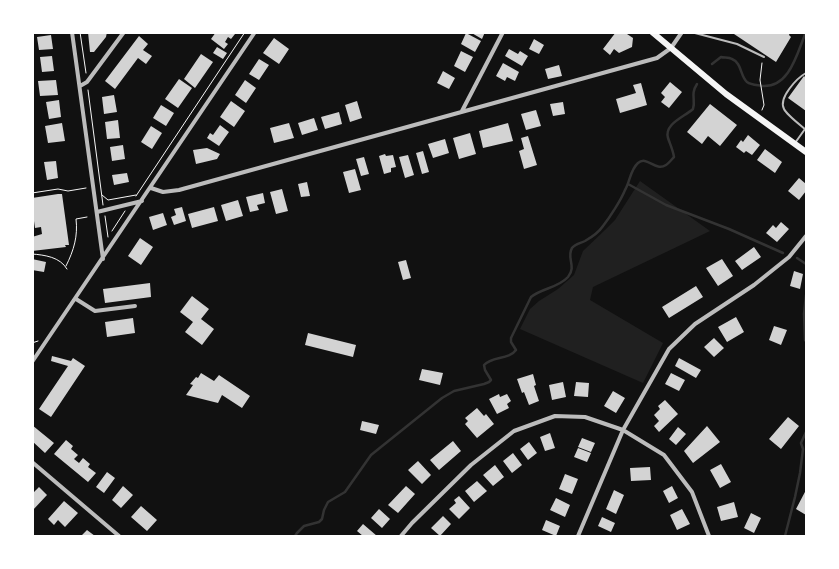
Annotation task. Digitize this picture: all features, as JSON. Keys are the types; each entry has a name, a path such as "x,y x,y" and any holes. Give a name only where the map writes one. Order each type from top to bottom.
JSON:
{"main road":[{"path":"652,32 726,94 806,152"}],"street":[{"path":"72,32 103,259"},
{"path":"80,86 87,82 124,32"},
{"path":"32,362 255,32"},
{"path":"462,111 503,32"},
{"path":"150,188 163,192 179,190 657,58 671,48 682,32"},
{"path":"96,212 142,201"},
{"path":"578,536 623,430 669,349 695,324 754,285 789,257 806,236"},
{"path":"76,299 95,311 135,306"},
{"path":"401,536 471,465 514,431 555,416 585,418 623,430 664,455 692,492 709,536"},
{"path":"32,462 118,536"}],"lane":[{"path":"691,32 737,44 764,57"},
{"path":"794,142 806,129 783,108 782,101 790,89 806,73"}],"path":[{"path":"80,32 108,238 245,32"},
{"path":"759,118 764,105 760,80 764,57"},
{"path":"32,193 58,190 68,191 93,187"},
{"path":"102,195 108,200 136,195"},
{"path":"66,266 76,240 76,219 88,217"},
{"path":"32,254 44,254 53,257 66,266 67,269"},
{"path":"32,343 39,341"}],"shaded area":[{"path":"640,181 710,231 593,287 590,300 663,343 643,383 520,329 530,309 574,275 583,251 615,220"}],"building":[{"path":"88,32 107,32 106,37 94,52 90,52"},
{"path":"216,32 233,32 235,34 231,39 228,37 225,42 228,44 224,49 211,39"},
{"path":"470,32 485,32 482,39"},
{"path":"616,32 624,32 633,38 632,47 619,53 614,49 610,55 603,49"},
{"path":"731,32 790,32 789,35 791,37 776,62"},
{"path":"466,33 481,41 475,52 461,44"},
{"path":"51,35 53,49 39,50 37,37"},
{"path":"139,36 148,44 143,50 152,56 146,64 138,58 115,89 105,81"},
{"path":"274,38 289,49 279,64 263,53"},
{"path":"534,39 544,45 539,54 529,49"},
{"path":"217,47 227,53 223,59 213,53"},
{"path":"509,49 518,54 520,51 528,56 522,66 505,56"},
{"path":"461,51 473,57 465,72 454,66"},
{"path":"201,54 213,62 195,88 184,79"},
{"path":"52,56 54,71 42,72 40,57"},
{"path":"259,59 269,65 259,80 249,74"},
{"path":"503,63 519,72 515,81 507,77 505,81 496,76"},
{"path":"559,65 562,76 548,79 545,69"},
{"path":"443,71 455,78 449,89 437,83"},
{"path":"804,76 806,78 806,111 788,98"},
{"path":"179,79 192,88 178,108 165,99"},
{"path":"56,80 58,95 40,96 38,81"},
{"path":"245,80 256,88 246,103 235,95"},
{"path":"670,82 682,92 669,108 661,102 665,97 661,93"},
{"path":"641,83 647,105 620,113 616,99 636,93 633,85"},
{"path":"114,95 117,112 104,114 102,97"},
{"path":"59,100 61,117 49,119 46,102"},
{"path":"231,101 245,111 234,127 220,117"},
{"path":"357,101 362,118 350,122 345,105"},
{"path":"563,102 565,114 553,116 550,104"},
{"path":"710,104 737,125 720,146 708,136 702,144 687,132"},
{"path":"161,105 174,113 166,126 153,118"},
{"path":"536,110 541,126 526,130 521,114"},
{"path":"339,112 342,124 325,129 321,117"},
{"path":"314,118 318,130 302,135 298,123"},
{"path":"118,120 120,138 107,139 105,122"},
{"path":"62,123 65,141 48,143 45,126"},
{"path":"289,123 294,138 274,143 270,128"},
{"path":"508,123 513,141 483,148 479,131"},
{"path":"220,125 229,132 219,146 207,138 210,133 213,135"},
{"path":"151,126 162,133 152,149 141,142"},
{"path":"470,133 476,154 459,159 453,138"},
{"path":"748,135 760,145 752,155 746,151 744,153 736,147"},
{"path":"528,136 537,165 524,169 519,151 524,149 521,138"},
{"path":"445,139 449,153 433,158 428,144"},
{"path":"123,145 125,159 112,161 110,147"},
{"path":"207,148 220,154 217,159 196,164 193,150"},
{"path":"765,149 782,162 775,173 757,160"},
{"path":"423,151 429,172 422,174 416,153"},
{"path":"385,154 386,156 393,155 396,167 391,168 391,172 384,174 379,156"},
{"path":"408,155 414,175 405,178 399,157"},
{"path":"364,157 369,174 361,176 356,159"},
{"path":"56,161 58,178 47,180 44,162"},
{"path":"355,169 361,190 349,193 343,172"},
{"path":"127,173 129,182 114,185 112,175"},
{"path":"799,178 806,184 806,191 799,200 788,191"},
{"path":"307,182 310,196 301,197 298,184"},
{"path":"282,189 288,211 276,214 270,192"},
{"path":"263,193 265,203 257,205 259,210 250,212 246,197"},
{"path":"62,194 69,245 32,251 32,237 42,234 41,227 35,228 32,219 32,198"},
{"path":"238,200 243,216 226,221 221,205"},
{"path":"182,207 186,221 174,225 171,217 176,215 174,209"},
{"path":"214,207 218,221 192,228 188,214"},
{"path":"163,213 167,225 153,230 149,217"},
{"path":"781,222 789,229 777,242 766,233 773,225 776,228"},
{"path":"140,238 153,247 141,265 128,256"},
{"path":"754,247 761,257 742,270 735,261"},
{"path":"32,259 46,262 44,272 32,270"},
{"path":"722,259 733,276 718,286 706,268"},
{"path":"406,260 411,278 403,280 398,262"},
{"path":"794,271 803,274 800,289 790,286"},
{"path":"150,283 151,297 105,303 103,289"},
{"path":"696,286 703,297 669,318 662,307"},
{"path":"192,296 209,309 201,319 214,329 202,345 185,332 193,322 180,312"},
{"path":"736,317 744,332 727,342 718,327"},
{"path":"133,318 135,333 107,337 105,322"},
{"path":"774,326 787,330 781,345 769,340"},
{"path":"308,333 356,345 353,357 305,345"},
{"path":"714,338 724,348 714,357 704,347"},
{"path":"52,356 71,361 73,358 85,366 51,417 39,409 68,366 51,361"},
{"path":"679,358 701,370 696,378 675,366"},
{"path":"422,369 443,373 440,385 419,380"},
{"path":"201,373 214,381 219,375 250,396 242,408 222,395 218,403 186,395 193,385 190,384"},
{"path":"671,373 685,380 679,391 665,384"},
{"path":"533,374 536,385 534,386 539,401 529,405 517,379"},
{"path":"563,382 566,397 552,400 549,385"},
{"path":"576,382 589,383 588,397 574,396"},
{"path":"613,391 625,398 616,413 604,406"},
{"path":"499,394 500,397 507,394 511,401 507,404 509,408 497,414 489,399"},
{"path":"665,400 678,414 659,432 654,426 659,421 654,415 660,409 658,406"},
{"path":"477,408 484,416 486,414 494,424 477,438 465,424 468,421 465,418"},
{"path":"788,417 799,426 781,449 769,439"},
{"path":"362,421 379,425 376,434 360,430"},
{"path":"32,425 54,443 45,453 32,441"},
{"path":"707,426 720,442 693,463 684,451"},
{"path":"678,427 686,434 676,445 669,439"},
{"path":"550,433 555,448 545,451 540,437"},
{"path":"582,438 595,443 591,452 578,447"},
{"path":"66,440 73,446 71,449 78,455 74,459 79,463 83,458 90,464 88,467 96,473 88,482 54,454"},
{"path":"453,441 461,451 439,470 430,460"},
{"path":"529,442 537,453 528,460 520,449"},
{"path":"578,448 591,453 587,462 574,457"},
{"path":"513,453 522,465 512,473 503,461"},
{"path":"418,461 431,475 422,484 408,470"},
{"path":"721,464 731,482 720,488 710,470"},
{"path":"495,465 504,477 493,486 483,475"},
{"path":"650,467 651,480 631,481 630,468"},
{"path":"107,472 115,478 104,493 96,487"},
{"path":"565,474 578,479 572,494 559,489"},
{"path":"477,481 487,491 474,502 465,491"},
{"path":"123,486 133,495 121,508 112,500"},
{"path":"406,486 415,494 398,513 388,505"},
{"path":"672,486 678,498 669,503 663,491"},
{"path":"39,487 47,495 32,511 32,494"},
{"path":"614,490 624,495 616,514 606,509"},
{"path":"806,490 806,515 796,509"},
{"path":"459,496 470,508 459,519 449,509 456,503 454,500"},
{"path":"556,498 570,505 565,517 550,510"},
{"path":"64,501 78,513 65,527 58,520 54,525 48,519"},
{"path":"734,502 738,517 721,521 717,507"},
{"path":"141,506 157,520 147,531 131,517"},
{"path":"379,509 390,519 382,528 371,518"},
{"path":"682,509 690,524 677,530 670,515"},
{"path":"751,513 761,518 754,533 744,528"},
{"path":"443,516 451,524 440,536 431,528"},
{"path":"602,517 615,523 611,532 598,526"},
{"path":"546,520 560,526 556,536 542,530"},
{"path":"363,524 377,536 363,536 357,531"},
{"path":"87,530 95,536 81,536"}],"waterway":[{"path":"712,64 721,57 731,58 738,63 747,82 762,86 772,85 786,75 791,68 806,32"},
{"path":"295,536 304,526 319,522 322,519 328,502 345,492 371,455 442,398 454,391 484,384 491,380 484,365 491,360 509,355 516,350 511,342 511,338 531,297 560,284 568,277 572,269 570,255 572,248 590,238 601,228 621,199 635,166 641,161 645,161 662,167 674,157 668,138 669,129 676,121 693,109 693,94 697,84"},
{"path":"628,184 666,205 729,229 783,253"},
{"path":"797,258 806,264"},
{"path":"806,295 804,314 806,341"},
{"path":"785,536 800,473 803,449 801,443 806,432"}]}
